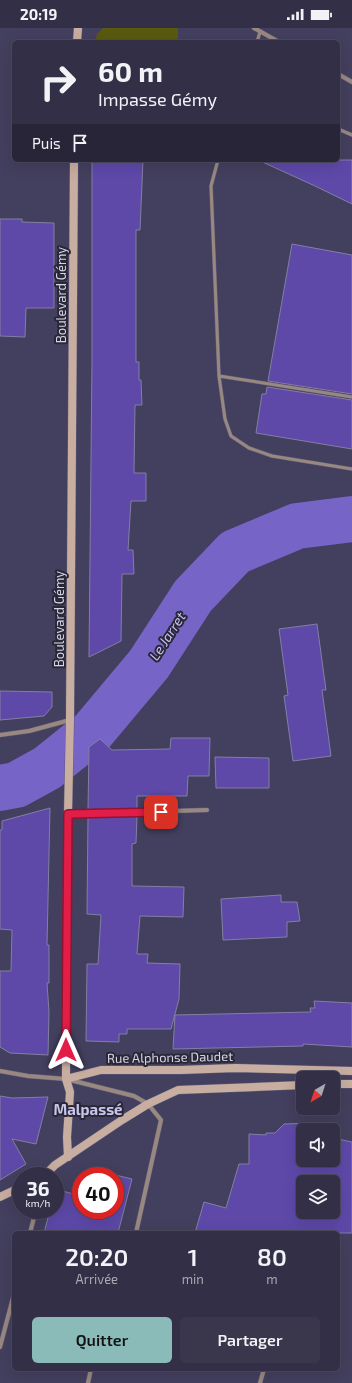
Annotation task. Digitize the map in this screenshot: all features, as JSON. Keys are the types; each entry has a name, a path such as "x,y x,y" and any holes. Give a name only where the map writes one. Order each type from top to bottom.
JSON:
{"street":[{"path":"254,28 275,40"},
{"path":"78,40 80,30"},
{"path":"340,75 352,82"},
{"name":"Boulevard Gémy","path":"68,1157 67,1137 70,1092 66,1079 74,162"},
{"path":"0,735 30,731 70,720"},
{"path":"68,814 208,810"},
{"name":"Rue Alphonse Daudet","path":"66,1079 101,1070 235,1068 352,1071"},
{"path":"0,1071 28,1076 66,1079 134,1096 148,1104 161,1120 136,1231"},
{"path":"340,1084 352,1084"},
{"path":"53,1167 122,1120 148,1104 178,1090 296,1085"},
{"path":"0,1197 12,1191"},
{"path":"31,1231 34,1219"},
{"path":"0,1347 12,1302"},
{"path":"88,1383 91,1371"},
{"path":"260,1383 263,1371"}],"lane":[{"path":"258,40 260,32"},
{"path":"340,129 352,135"},
{"path":"217,162 211,186 219,376 225,419 231,436 249,448 272,456 352,469"},
{"path":"219,376 352,397"}],"shaded area":[{"path":"103,28 178,28 178,40 96,40 97,34"}],"building":[{"path":"340,160 352,160 352,204 262,162 340,162"},
{"path":"92,162 143,162 140,230 136,230 136,362 139,362 139,380 141,380 142,405 135,405 134,473 146,473 146,501 131,501 128,550 133,550 134,574 122,574 121,641 89,657 92,361"},
{"path":"0,219 22,219 22,222 54,223 54,308 26,308 25,337 0,336"},
{"path":"292,244 352,255 352,394 268,381"},
{"path":"267,387 352,400 352,449 256,433 262,394 266,394"},
{"path":"317,624 326,690 322,690 331,756 293,761 284,696 288,695 279,629"},
{"path":"0,691 52,692 52,707 44,716 0,720"},
{"path":"171,738 210,738 209,776 188,776 187,796 137,796 137,809 88,810 89,747 100,739 112,750 170,749"},
{"path":"215,757 269,758 269,788 216,788"},
{"path":"50,808 47,945 49,945 49,983 47,983 49,1012 48,1055 10,1053 0,1047 0,971 11,971 12,930 0,929 0,830 2,830 2,821"},
{"path":"137,816 136,843 132,844 132,886 184,887 183,917 140,916 137,954 148,954 147,963 180,964 179,999 171,1029 127,1029 127,1034 119,1034 119,1042 86,1041 87,964 98,964 101,915 87,914 88,817"},
{"path":"281,895 281,902 297,902 300,921 287,922 287,937 223,940 221,899"},
{"path":"314,1001 352,1003 352,1047 303,1044 303,1046 173,1049 175,1015 311,1012 310,1008 315,1008"},
{"path":"0,1096 12,1098 48,1097 36,1144 12,1139 26,1164 21,1167 12,1167 12,1173 0,1180"},
{"path":"284,1124 296,1124 296,1167 340,1167 340,1139 352,1142 352,1233 340,1233 340,1231 196,1231 204,1202 226,1208 239,1164 249,1164 249,1134 266,1135 266,1133 275,1133"},
{"path":"124,1177 132,1179 124,1210"},
{"path":"64,1191 72,1194 72,1219 122,1219 119,1231 45,1231 48,1219 64,1219"}],"waterway":[{"name":"Le Jarret","path":"0,788 16,785 47,768 92,732 149,664 193,596 235,552 297,526 352,519"}],"district":[{"name":"Malpassé","path":"88,1109"}],"route":[{"path":"66,1050 68,814 161,812"}]}
